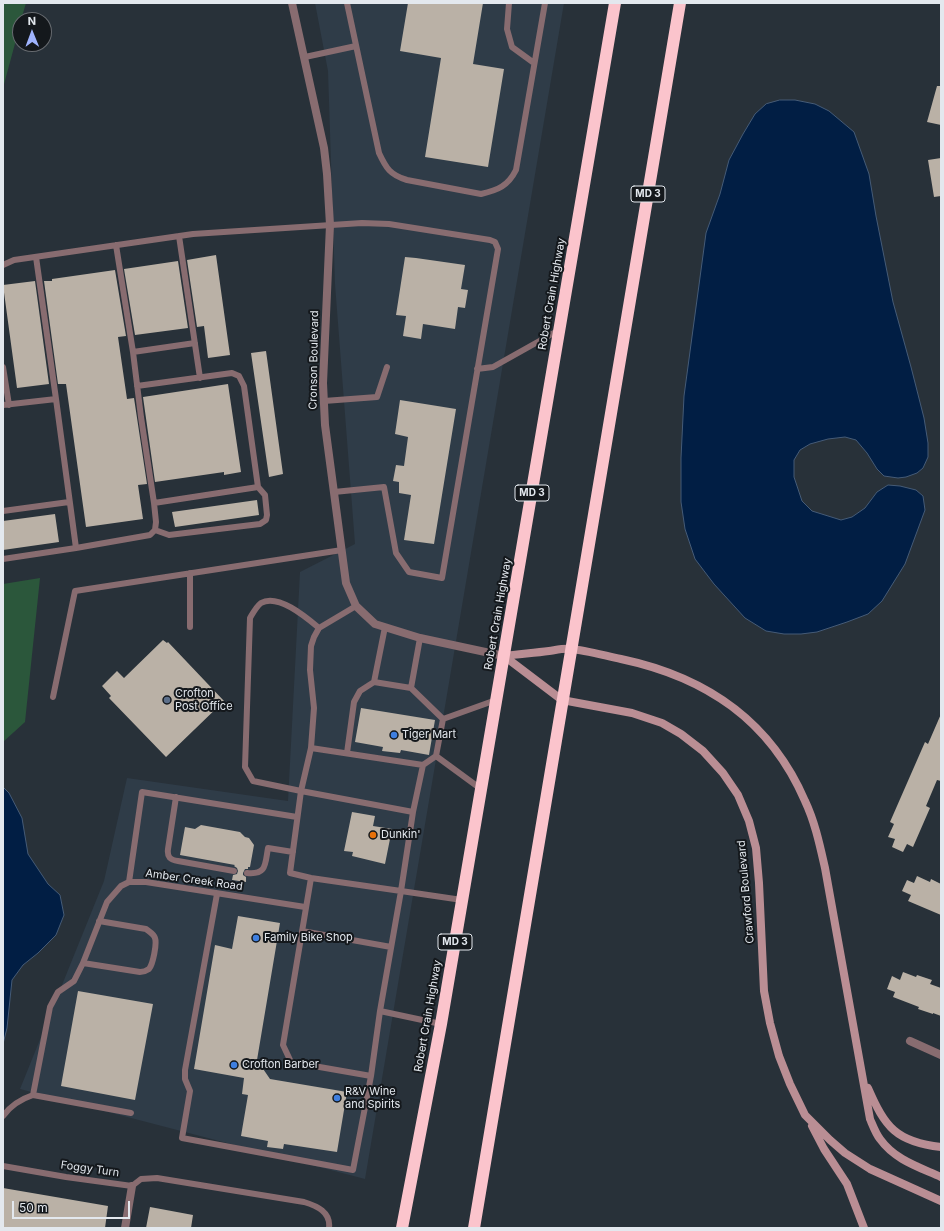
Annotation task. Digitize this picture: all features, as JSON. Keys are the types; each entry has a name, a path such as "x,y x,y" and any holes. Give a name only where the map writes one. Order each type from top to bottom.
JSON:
{"highway":[{"name":"Robert Crain Highway","path":"402,1228 441,1024 615,3"},
{"name":"MD 3","path":"474,1228 570,649 680,3"},
{"path":"398,1228 408,1196"}],"street":[{"name":"Cronson Boulevard","path":"292,3 324,148 330,225 324,345 325,425 346,583 356,606 375,624 420,638 504,656"},
{"path":"504,656 570,649 642,664 681,677 713,693 750,722 770,741 790,770 806,802 817,834 825,868 870,1119 879,1138 892,1152 906,1162 941,1177"},
{"name":"Crawford Boulevard","path":"504,656 562,700 632,713 662,723 681,734 703,751 723,773 738,795 749,821 756,848 764,991 778,1056 805,1115 846,1154 870,1169 941,1201"},
{"path":"910,1041 941,1055"},
{"path":"863,1076 879,1113 891,1129 903,1138 924,1144 941,1146"},
{"path":"805,1115 824,1149 847,1184 864,1228"},
{"name":"Foggy Turn","path":"125,1228 132,1186"}],"lane":[{"path":"347,3 379,153 389,171 396,177 407,180 481,194 493,192 503,186 511,179 516,170 545,3"},
{"path":"509,3 507,29 512,46 534,63"},
{"path":"305,57 356,46"},
{"path":"3,265 14,260 179,236 362,223 389,224 495,242 498,249 442,578 409,572 396,553 384,487 334,492"},
{"path":"179,236 200,378"},
{"path":"3,559 150,535 155,530 156,522 154,503 133,352 116,245"},
{"path":"36,257 76,548"},
{"path":"477,369 493,367 559,330"},
{"path":"133,352 195,343"},
{"path":"3,367 6,405 56,399"},
{"path":"324,401 377,397 386,367"},
{"path":"137,386 232,373 239,376 244,386 258,487 265,495 267,514 266,520 260,524 169,535 155,530"},
{"path":"154,503 258,487"},
{"path":"3,511 69,502"},
{"path":"53,697 75,591 342,550"},
{"path":"190,573 190,628"},
{"path":"319,628 292,607 272,601 262,602 255,609 250,618 245,767 253,781 414,812"},
{"path":"356,606 319,628 314,637 310,670 314,708 311,748 301,791 290,873 311,878 462,900"},
{"path":"374,682 385,627"},
{"path":"411,688 420,638"},
{"path":"347,753 354,702 360,691 374,682 411,688 443,719"},
{"path":"443,719 496,700"},
{"path":"311,748 423,765 436,756 443,719"},
{"path":"436,756 481,789"},
{"path":"217,894 185,1070 185,1079 190,1091 182,1138 353,1170 371,1076 380,1010 423,765"},
{"path":"129,882 142,792 297,818"},
{"path":"176,797 168,849 169,858 234,871"},
{"path":"247,873 262,871 268,848 293,852"},
{"path":"311,878 283,1045 291,1062 371,1076"},
{"name":"Amber Creek Road","path":"33,1095 50,1007 58,992 74,981 84,963 107,902 121,886 129,882 146,882 305,907"},
{"path":"84,963 140,972 150,968 152,963 155,938 152,933 146,929 99,921"},
{"path":"302,931 391,947"},
{"path":"380,1010 441,1024"},
{"path":"3,1116 7,1110 20,1100 33,1095 131,1113"},
{"name":"Foggy Turn","path":"3,1166 66,1177 132,1186"},
{"path":"132,1186 141,1179 157,1178 304,1202 316,1205 323,1211 330,1224 329,1228"}],"shaded area":[{"path":"315,3 564,3 365,1179 20,1089 104,881 127,778 288,801 300,572 355,544 335,284 328,71"}],"green space":[{"path":"3,3 26,3 23,12 12,12 13,52 3,88"},
{"path":"40,578 25,722 3,742 3,584"}],"water":[{"path":"780,100 795,100 815,104 829,111 854,132 869,174 893,302 924,418 928,443 928,457 923,468 917,473 898,478 884,476 877,469 867,453 856,440 845,437 828,439 810,444 800,450 794,460 794,477 802,501 812,511 841,520 852,517 865,508 877,492 888,485 916,490 923,496 925,510 905,564 882,601 868,614 817,632 801,634 784,634 766,631 745,618 714,584 695,559 685,529 681,502 681,458 684,396 706,233 720,194 729,160 743,134 755,114 766,104"},
{"path":"3,787 9,793 22,818 28,854 48,884 60,895 64,915 56,935 38,953 23,965 12,980 7,1028 3,1044"}],"building":[{"path":"408,3 483,3 473,64 504,69 488,167 425,157 441,58 400,51"},
{"path":"937,86 941,86 941,125 927,122"},
{"path":"941,158 941,196 934,197 928,160"},
{"path":"216,255 230,355 208,358 204,326 197,327 187,260"},
{"path":"405,257 465,265 461,289 468,290 465,308 458,307 455,329 423,324 421,339 403,336 406,316 396,315"},
{"path":"178,261 188,328 135,335 124,269"},
{"path":"115,270 126,336 118,337 127,399 134,398 147,484 138,485 143,519 86,527 66,384 58,384 44,281 52,281 52,279"},
{"path":"35,281 49,384 17,388 3,285"},
{"path":"266,351 283,474 269,477 251,353"},
{"path":"228,384 241,472 224,475 224,472 155,482 143,397"},
{"path":"400,400 456,409 434,544 404,540 411,495 399,493 399,482 393,481 396,465 404,466 408,437 395,434"},
{"path":"257,500 259,515 175,527 172,512"},
{"path":"55,514 59,542 3,550 3,521"},
{"name":"Crofton Post Office","path":"163,640 167,643 168,642 224,701 166,757 109,698 111,696 102,686 117,671 124,678"},
{"path":"361,708 435,720 429,755 401,750 400,753 382,751 383,747 355,742"},
{"path":"941,714 941,781 937,780 926,806 930,808 913,847 907,844 903,852 892,847 895,839 888,837 894,824 890,822 925,742 928,744"},
{"name":"Dunkin'","path":"352,812 375,816 373,826 392,829 385,864 352,856 353,852 344,851"},
{"path":"201,825 240,832 245,837 249,838 254,845 250,867 245,869 243,873 246,877 246,882 232,880 233,875 237,874 238,871 234,866 235,865 180,855 185,827 195,829"},
{"path":"917,876 930,882 931,879 941,884 941,915 908,901 911,895 902,891 907,880 914,883"},
{"path":"238,916 280,923 257,1060 270,1079 347,1092 337,1152 284,1144 283,1149 267,1147 268,1141 241,1136 248,1095 242,1094 244,1078 194,1069 215,945 232,949"},
{"path":"903,972 916,977 917,975 932,980 930,984 941,988 941,1016 918,1009 919,1007 893,997 895,992 887,989 892,976 900,980"},
{"path":"78,991 153,1004 135,1100 61,1086"},
{"path":"3,1188 108,1206 105,1228 3,1228"},
{"path":"150,1207 193,1215 191,1228 146,1228"}],"place":[{"name":"Crofton Post Office","path":"167,700"},
{"name":"Tiger Mart","path":"394,735"},
{"name":"Dunkin'","path":"373,835"},
{"name":"Family Bike Shop","path":"256,938"},
{"name":"Crofton Barber","path":"234,1065"},
{"name":"R&V Wine and Spirits","path":"337,1098"}]}
